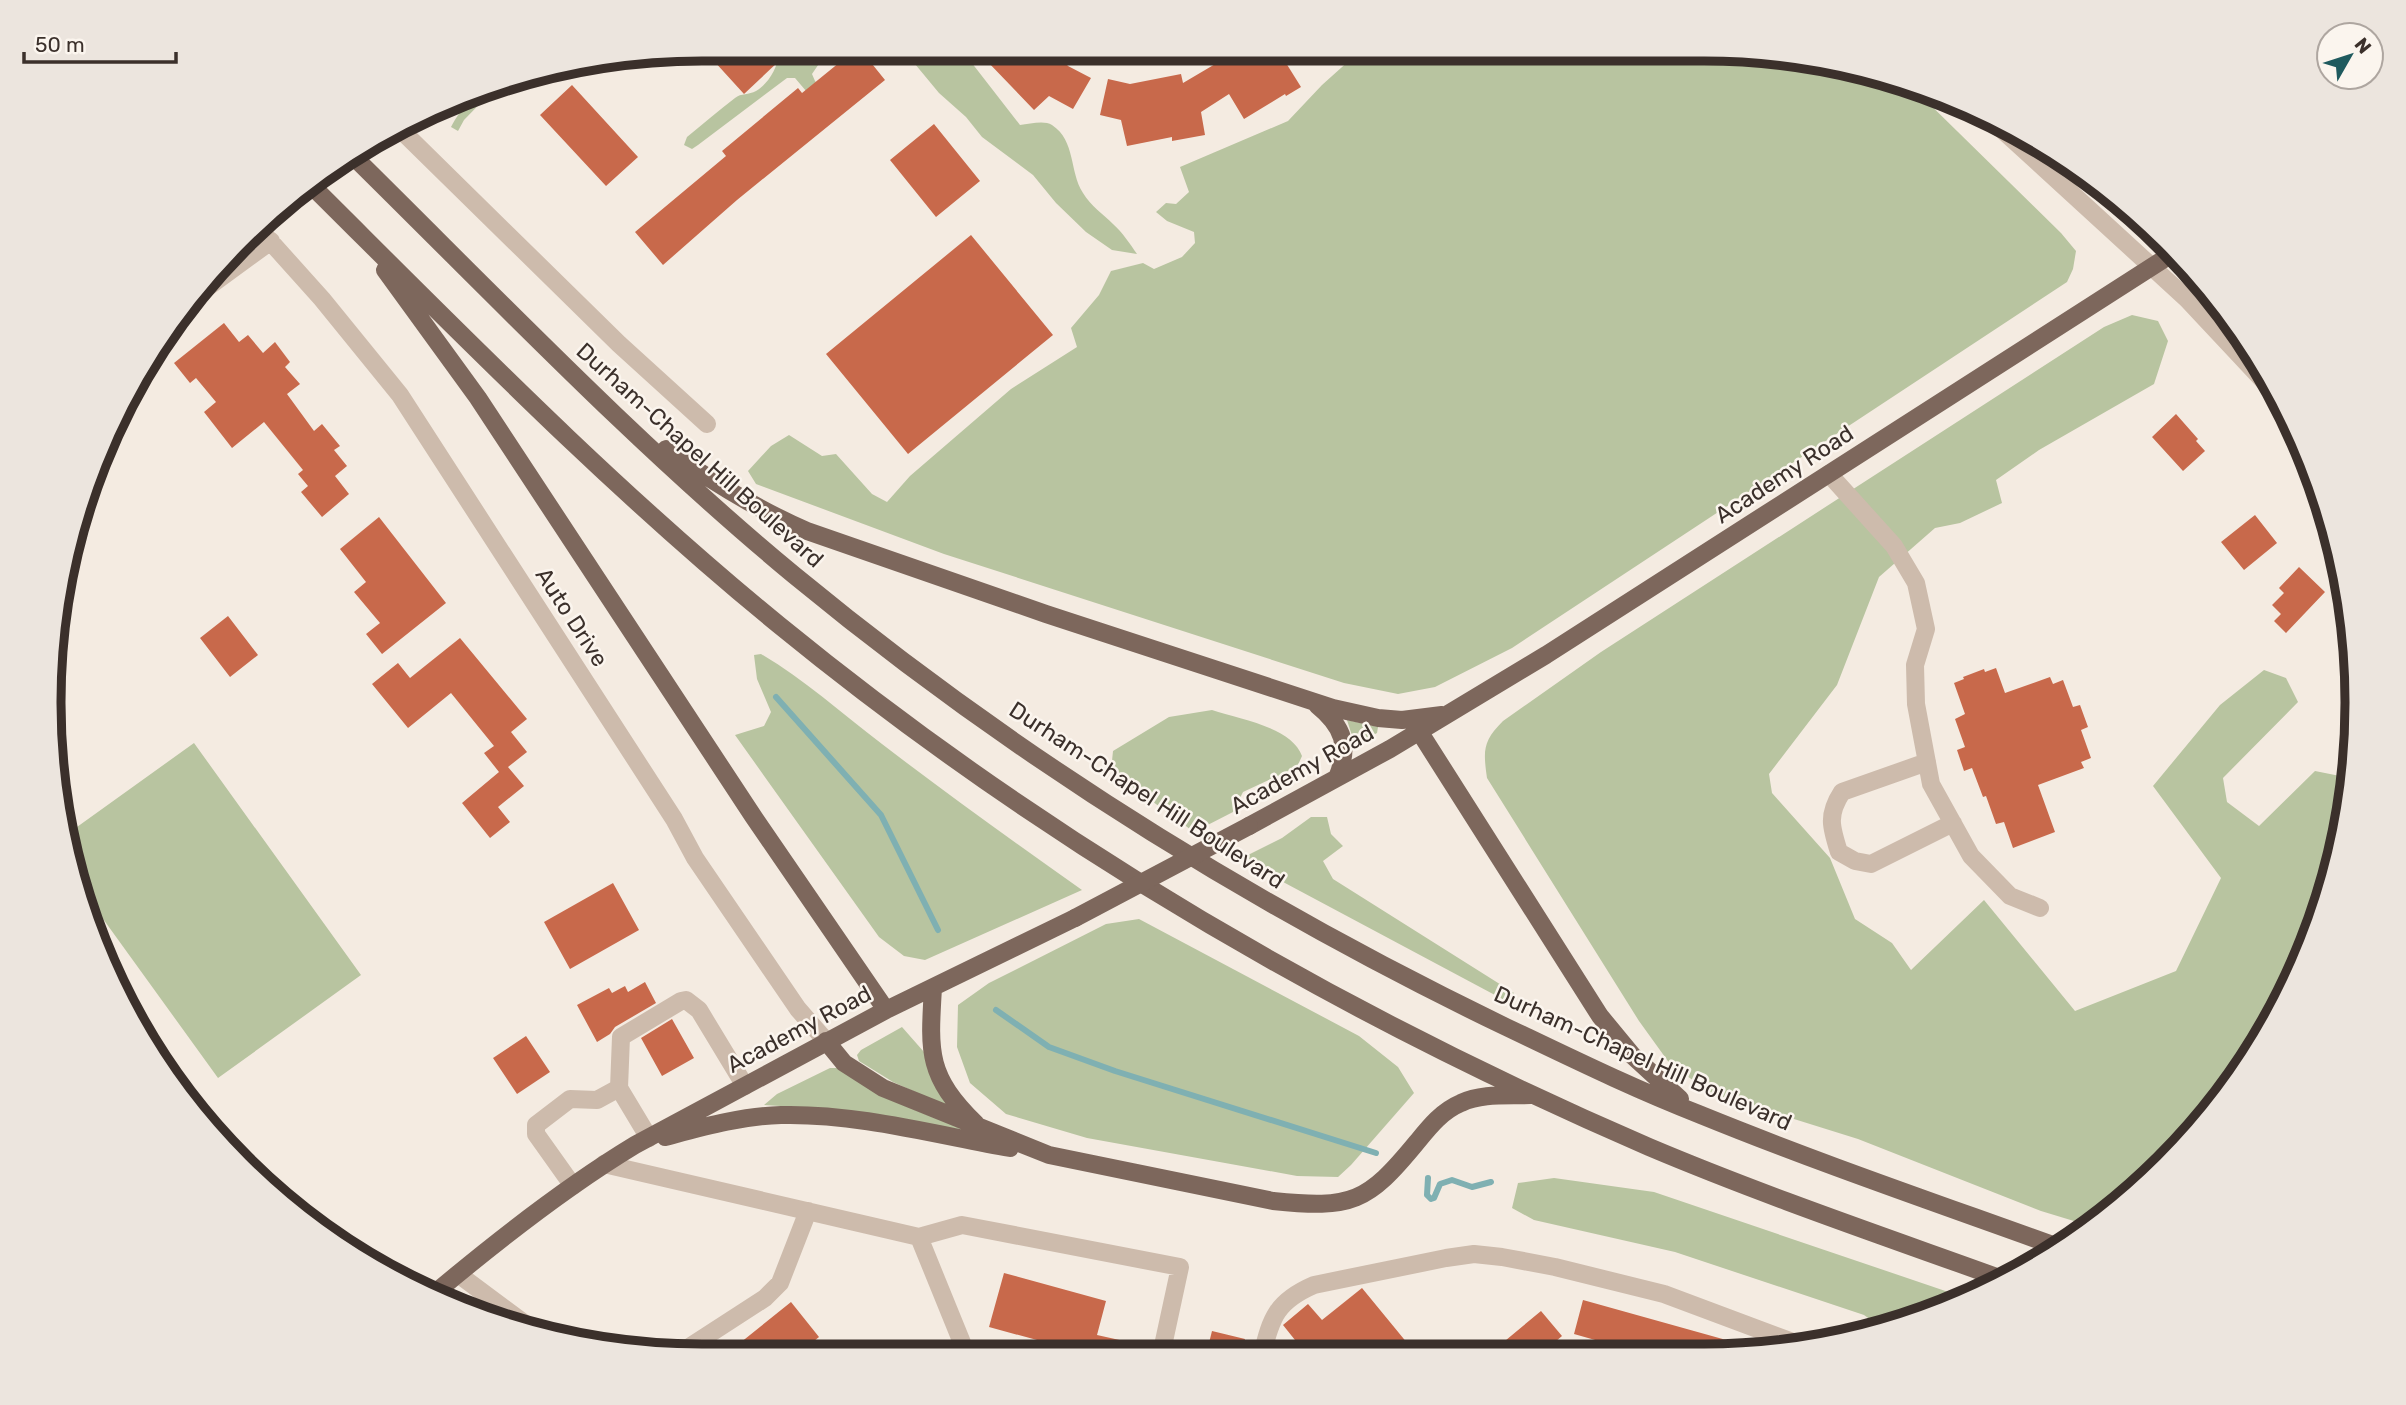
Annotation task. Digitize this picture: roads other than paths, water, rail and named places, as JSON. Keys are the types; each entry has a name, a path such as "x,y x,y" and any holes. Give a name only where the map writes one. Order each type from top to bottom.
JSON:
{"main road":[{"name":"Durham-Chapel Hill Boulevard","path":"359,161 607,407 700,493 793,574 913,668 1065,776 1285,913 1439,994 1588,1066 1699,1115 2048,1243"},
{"path":"317,190 615,483 696,555 790,634 938,746 1043,820 1136,880 1277,964 1394,1027 1533,1095 1666,1153 1992,1275"},
{"path":"359,233 486,410 754,816 886,1010"},
{"name":"Academy Road","path":"441,1288 573,1186 642,1142 826,1041 1075,918 1249,827 1419,732 1546,655 2166,258"},
{"path":"607,407 714,482 765,513 807,531 1034,610 1313,702 1378,718 1402,720 1449,713"},
{"path":"1313,702 1336,724 1342,738 1344,760 1337,778"},
{"path":"1419,732 1600,1016 1633,1056 1699,1115"},
{"path":"933,988 932,1047 939,1080 981,1128"},
{"path":"826,1041 844,1063 883,1088 1049,1155"},
{"path":"642,1142 738,1120 797,1115 865,1122 1049,1155 1273,1201 1335,1203 1363,1196 1393,1172 1435,1120 1451,1108 1477,1098 1533,1095"}],"street":[{"path":"405,134 619,344 706,424"},
{"path":"2017,143 2187,299 2248,364"},
{"path":"239,260 266,236"},
{"name":"Auto Drive","path":"266,236 330,309 400,396 674,819 695,858 798,1009 826,1041"},
{"path":"1829,474 1894,546 1916,583 1926,629 1915,665 1916,704 1931,784 1971,856 2010,896 2040,908"},
{"path":"1927,762 1842,792 1834,804 1830,826 1839,852 1855,861 1871,864 1953,823"},
{"path":"642,1142 619,1088 621,1037 681,1001 686,1000 699,1010 745,1086"},
{"path":"573,1186 536,1134 536,1125 570,1099 597,1100 619,1088"},
{"path":"604,1164 919,1237 962,1225 1180,1267 1163,1344"},
{"path":"693,1344 765,1298 780,1283 807,1211"},
{"path":"919,1237 963,1344"},
{"path":"1264,1344 1270,1322 1285,1301 1314,1285 1474,1254 1555,1267 1664,1294 1783,1338"},
{"path":"458,1274 513,1315"}],"waterway":[{"path":"776,697 881,815 938,930"},
{"path":"996,1010 1049,1047 1115,1071 1376,1153"},
{"path":"1428,1178 1427,1195 1431,1199 1440,1184 1452,1180 1472,1187 1491,1182"}]}
